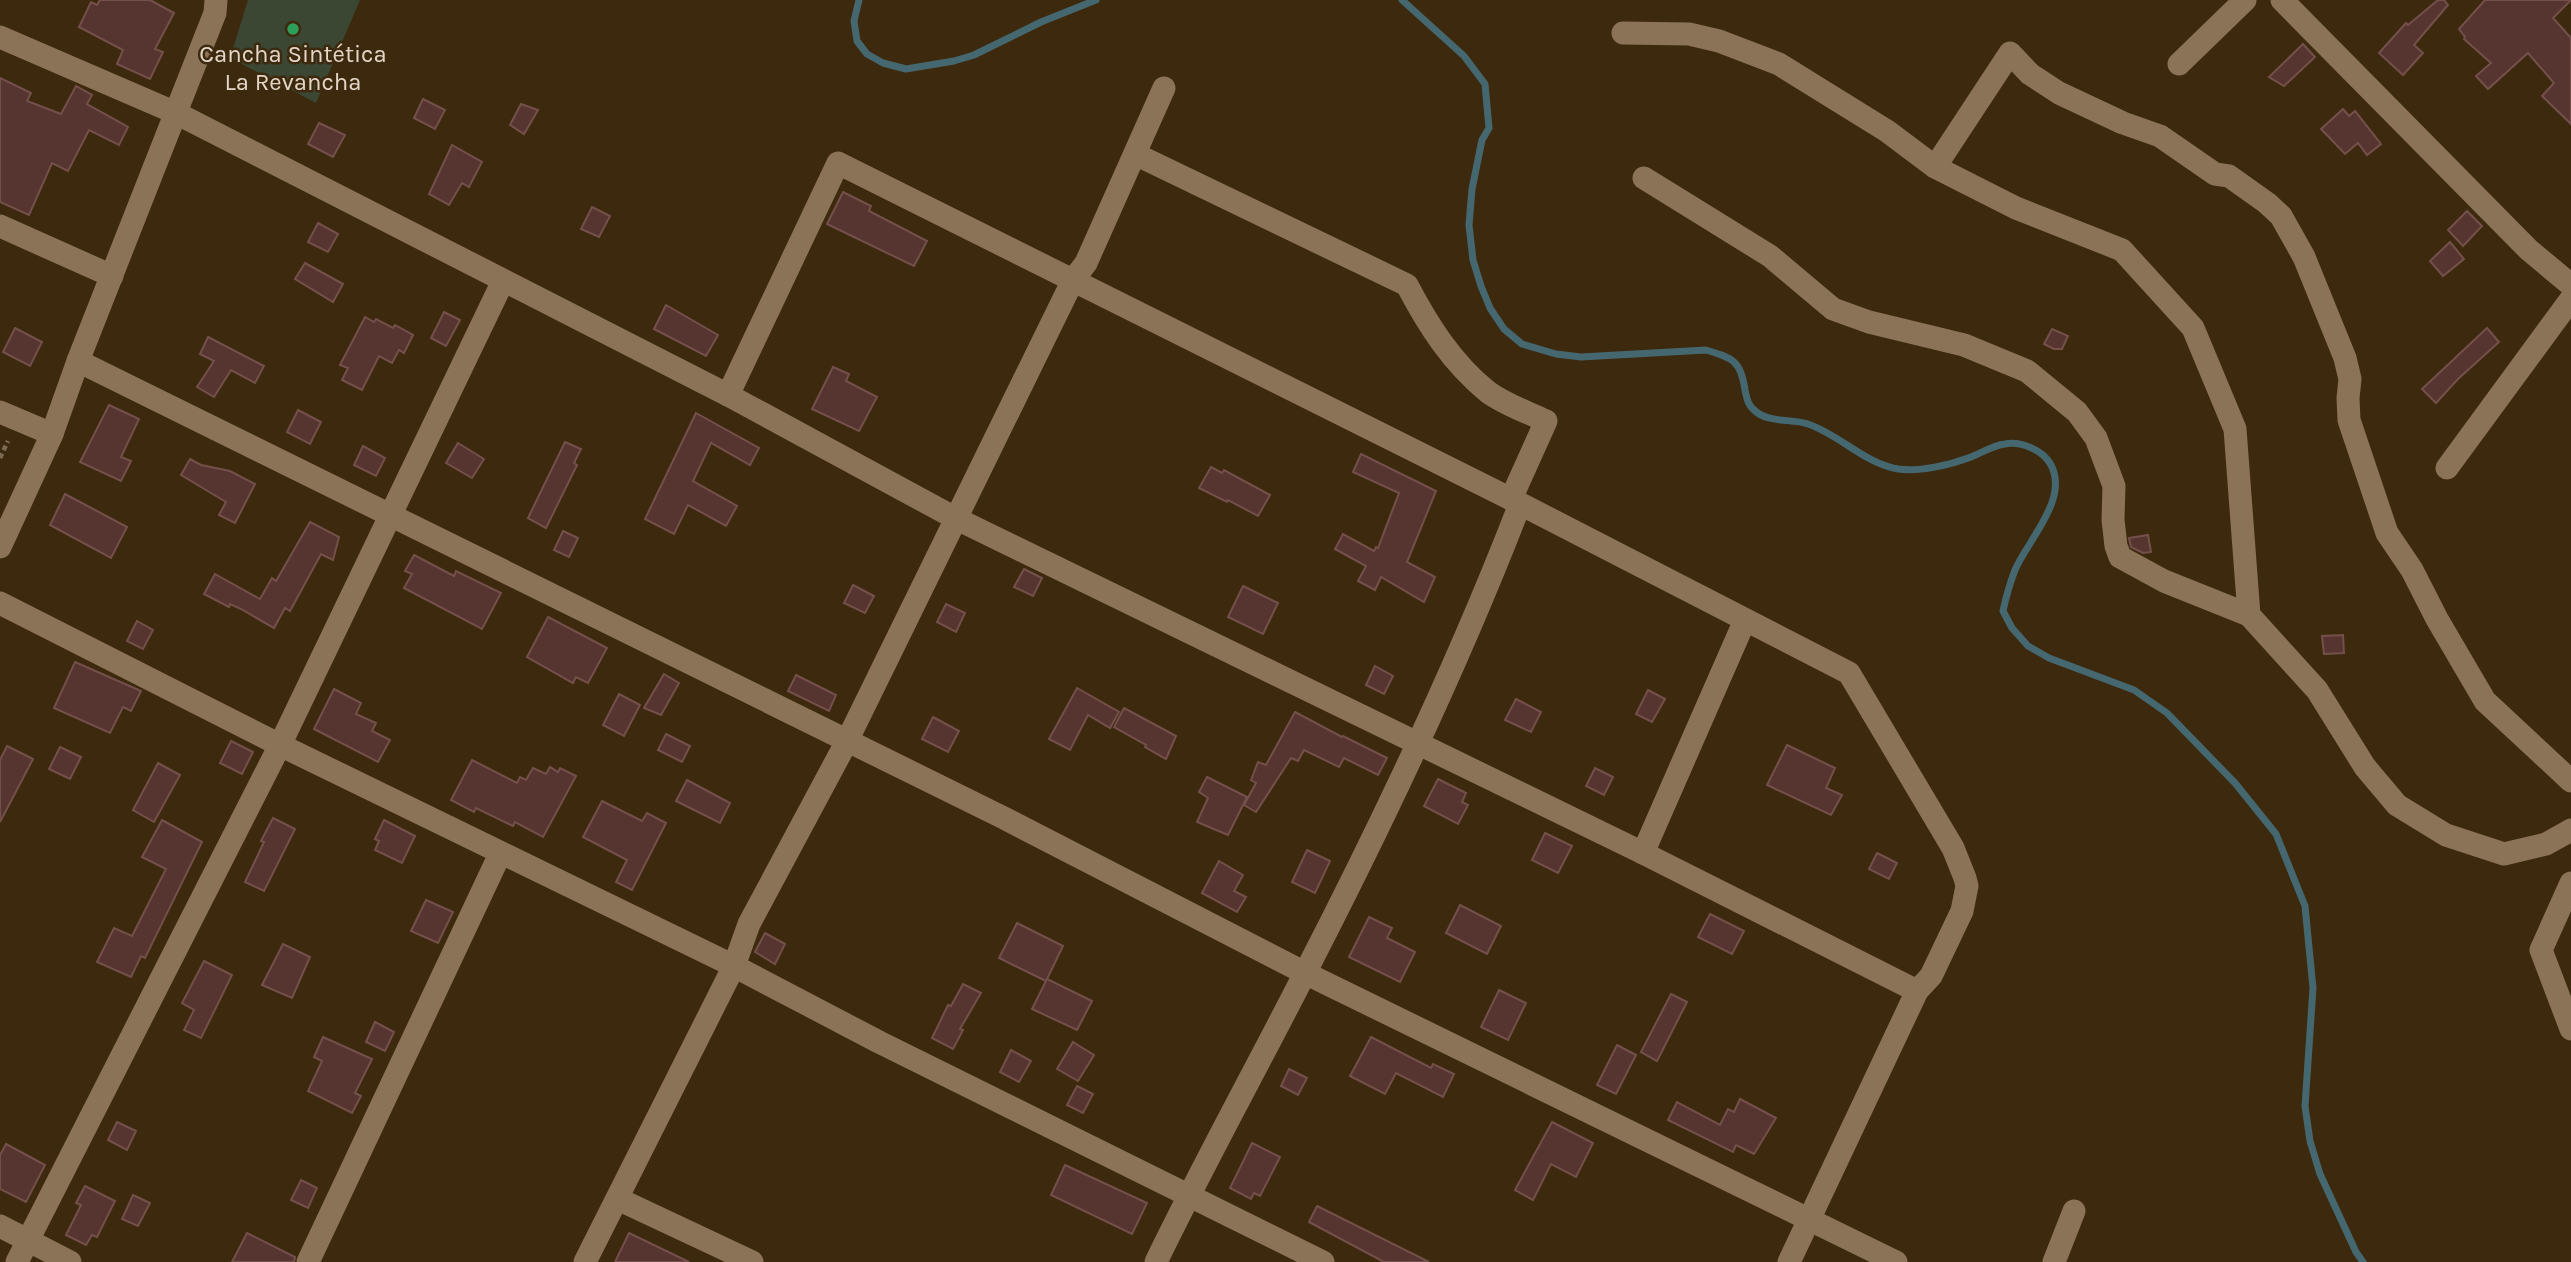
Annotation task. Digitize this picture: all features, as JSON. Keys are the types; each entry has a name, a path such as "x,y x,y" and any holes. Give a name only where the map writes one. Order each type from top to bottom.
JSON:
{"street":[{"path":"0,547 52,434 78,360 215,13 216,0"},
{"path":"2179,64 2245,0"},
{"path":"2281,0 2529,250 2571,285"},
{"path":"1623,33 1689,34 1719,41 1779,64 1887,131 1936,167 2017,208 2122,250 2193,328 2235,429 2249,615"},
{"path":"0,37 176,113 729,394 957,519 1643,853 1917,991"},
{"path":"1936,167 2010,53 2030,74 2059,93 2123,123 2160,136 2216,174 2229,176 2281,216 2304,257 2345,358 2350,379 2349,420 2388,533 2412,570 2437,620 2484,701 2571,781"},
{"path":"585,1262 734,966 749,924 847,741 1073,281 1086,263 1164,89"},
{"path":"1135,154 1406,285 1429,328 1465,370 1489,393 1546,421 1515,502 1493,574 1418,744 1305,973 1156,1262"},
{"path":"729,394 838,163 1515,502 1849,673 1953,848 1965,878 1965,900 1931,976 1917,991 1789,1262"},
{"path":"1644,178 1770,256 1833,309 1870,322 1964,345 2027,371 2077,412 2096,438 2114,486 2113,520 2120,556 2164,582 2249,615 2317,690 2365,767 2397,805 2446,835 2504,854 2546,844 2571,830"},
{"path":"0,226 112,276"},
{"path":"17,1262 280,745 503,281"},
{"path":"2447,468 2571,299"},
{"path":"78,360 1002,817 1305,973 1896,1262"},
{"path":"0,412 52,434"},
{"path":"0,603 500,854 734,966 1009,1107 1323,1262"},
{"path":"1643,853 1745,620"},
{"path":"308,1262 500,854"},
{"path":"2571,884 2541,950 2571,1029"},
{"path":"618,1199 752,1262"},
{"path":"2054,1262 2074,1211"},
{"path":"0,1226 70,1262"}],"path":[{"path":"0,458 8,441"}],"green space":[{"name":"Cancha Sintética La Revancha","path":"248,0 360,0 316,103 230,58"}],"building":[{"path":"100,0 150,0 174,13 155,49 163,52 150,79 117,64 123,50 79,27 91,2 97,5"},
{"path":"2438,0 2444,0 2448,5 2414,45 2423,53 2403,75 2379,53 2406,23 2408,25"},
{"path":"2485,0 2571,0 2553,18 2571,38 2571,124 2542,96 2554,83 2528,53 2488,89 2476,76 2491,63 2464,39 2459,29"},
{"path":"2303,44 2315,57 2284,86 2269,77"},
{"path":"0,78 31,93 27,101 61,114 76,86 92,95 87,104 128,127 119,145 89,130 68,171 52,163 29,215 0,202"},
{"path":"423,99 445,110 435,129 414,118"},
{"path":"521,104 538,110 524,134 510,125"},
{"path":"2343,109 2349,116 2355,111 2381,144 2367,155 2358,143 2345,154 2321,129"},
{"path":"319,123 345,135 333,157 308,144"},
{"path":"452,145 482,162 469,187 462,183 449,205 429,194"},
{"path":"843,192 871,206 869,211 927,241 914,266 827,224"},
{"path":"592,207 610,216 599,237 581,229"},
{"path":"2467,211 2482,226 2463,246 2448,230"},
{"path":"318,223 338,234 328,252 308,242"},
{"path":"2450,242 2464,259 2443,276 2430,261"},
{"path":"305,263 343,284 333,302 295,279"},
{"path":"666,305 718,335 706,356 654,329"},
{"path":"444,312 460,320 446,346 431,338"},
{"path":"365,317 374,322 376,319 393,328 395,325 413,335 404,353 399,350 392,363 379,356 362,390 342,380 348,368 340,365"},
{"path":"15,328 42,342 30,366 3,352"},
{"path":"2487,328 2499,342 2436,403 2422,389"},
{"path":"2052,329 2068,336 2062,349 2054,349 2044,344"},
{"path":"208,337 264,366 255,383 231,370 214,397 197,387 214,361 200,354"},
{"path":"833,367 849,374 846,381 877,397 859,431 812,409"},
{"path":"109,405 139,419 121,457 131,461 121,481 80,462"},
{"path":"298,410 321,422 310,444 287,432"},
{"path":"696,413 759,448 750,465 711,443 693,481 737,506 726,526 688,505 674,534 645,519"},
{"path":"565,442 581,449 574,463 577,465 546,528 528,518"},
{"path":"458,443 484,459 472,478 446,463"},
{"path":"363,446 385,458 376,476 354,465"},
{"path":"1361,454 1436,491 1407,562 1435,577 1424,602 1381,577 1375,590 1358,581 1366,566 1335,549 1343,534 1374,551 1378,548 1399,493 1353,472"},
{"path":"190,459 201,465 230,471 255,484 235,523 219,515 226,502 181,475"},
{"path":"1211,467 1222,473 1224,470 1270,495 1258,516 1199,488"},
{"path":"65,494 127,527 111,558 50,525"},
{"path":"310,522 339,537 333,560 321,554 290,611 285,608 274,628 241,609 230,604 229,607 204,594 215,574 260,599 272,578 276,581"},
{"path":"563,531 578,538 569,557 554,550"},
{"path":"2148,535 2151,552 2143,553 2131,547 2129,538"},
{"path":"414,555 454,576 456,571 501,593 482,629 404,588 412,574 405,571"},
{"path":"1024,569 1042,578 1033,596 1014,587"},
{"path":"853,585 874,596 865,613 844,603"},
{"path":"1243,586 1278,603 1263,634 1228,617"},
{"path":"946,604 965,613 956,632 937,622"},
{"path":"548,617 607,648 588,683 576,677 573,683 527,657"},
{"path":"137,621 153,630 143,649 127,641"},
{"path":"2343,635 2344,653 2324,654 2322,636"},
{"path":"75,662 141,691 131,711 123,707 110,733 54,708"},
{"path":"1375,666 1393,676 1384,694 1366,685"},
{"path":"664,674 679,683 661,715 644,708"},
{"path":"796,675 836,695 829,711 788,691"},
{"path":"1077,688 1119,712 1110,728 1088,715 1070,750 1049,739"},
{"path":"334,689 361,703 356,714 376,723 372,731 390,740 378,762 314,729"},
{"path":"1648,690 1665,699 1652,722 1636,714"},
{"path":"619,694 640,705 624,736 603,725"},
{"path":"1516,699 1541,712 1531,732 1505,720"},
{"path":"1124,708 1176,736 1166,759 1114,727"},
{"path":"1295,712 1387,758 1378,775 1344,758 1339,767 1304,750 1298,761 1291,758 1256,812 1244,805 1256,783 1251,780 1258,762 1266,765"},
{"path":"933,717 959,731 948,752 922,739"},
{"path":"666,734 690,746 682,762 658,750"},
{"path":"231,741 253,752 242,774 220,763"},
{"path":"1787,745 1835,768 1826,788 1842,795 1831,815 1767,785"},
{"path":"7,746 33,759 0,822 0,760"},
{"path":"60,747 81,757 70,779 49,769"},
{"path":"472,760 517,783 520,777 526,780 533,768 546,774 550,767 558,772 560,768 576,776 543,837 515,822 513,826 476,808 474,812 451,800"},
{"path":"158,763 180,775 154,822 133,810"},
{"path":"1595,768 1613,777 1604,795 1586,786"},
{"path":"1207,777 1247,797 1228,835 1197,822 1208,798 1199,792"},
{"path":"1438,779 1466,793 1462,802 1468,805 1458,824 1424,806"},
{"path":"687,780 730,803 720,823 676,801"},
{"path":"602,801 642,821 647,813 666,823 632,890 616,882 627,860 583,837"},
{"path":"273,818 295,829 264,891 245,882"},
{"path":"162,820 202,842 145,958 141,956 131,977 97,962 114,928 132,936 166,869 142,857"},
{"path":"384,820 415,836 402,863 375,850 379,841 375,839"},
{"path":"1545,833 1572,846 1558,873 1532,860"},
{"path":"1307,850 1330,861 1315,893 1292,882"},
{"path":"1877,853 1897,863 1889,879 1869,869"},
{"path":"1219,861 1243,875 1234,891 1246,897 1237,912 1202,893"},
{"path":"426,900 453,912 438,943 411,931"},
{"path":"1460,905 1501,926 1487,954 1446,933"},
{"path":"1710,914 1744,931 1732,954 1698,937"},
{"path":"1369,917 1392,928 1387,938 1415,952 1400,982 1349,957"},
{"path":"1017,923 1063,946 1047,979 1092,1001 1077,1030 1032,1009 1046,981 999,958"},
{"path":"765,933 785,944 775,964 755,952"},
{"path":"283,944 310,957 292,998 262,985"},
{"path":"204,961 232,975 201,1038 184,1030 194,1010 182,1003"},
{"path":"963,984 981,993 960,1029 963,1030 953,1049 932,1038 948,1005 951,1006"},
{"path":"1499,990 1526,1003 1508,1040 1481,1027"},
{"path":"1671,994 1687,1002 1657,1061 1641,1052"},
{"path":"375,1022 394,1032 385,1051 366,1042"},
{"path":"323,1037 372,1059 355,1093 361,1096 352,1113 308,1091 322,1061 314,1057"},
{"path":"1371,1037 1431,1068 1433,1064 1454,1074 1443,1097 1396,1073 1385,1094 1350,1076"},
{"path":"1073,1042 1094,1055 1078,1081 1057,1069"},
{"path":"1617,1045 1636,1055 1616,1094 1597,1085"},
{"path":"1011,1050 1031,1061 1019,1082 1000,1072"},
{"path":"1289,1069 1307,1078 1298,1095 1281,1086"},
{"path":"1077,1086 1093,1094 1083,1113 1067,1105"},
{"path":"1740,1099 1776,1118 1754,1154 1736,1145 1733,1152 1668,1120 1677,1102 1720,1125 1728,1109 1734,1112"},
{"path":"117,1122 136,1131 127,1150 108,1140"},
{"path":"1552,1122 1593,1143 1576,1177 1551,1164 1533,1200 1515,1190"},
{"path":"1252,1143 1280,1157 1260,1196 1254,1193 1251,1199 1230,1188"},
{"path":"6,1144 45,1165 26,1202 0,1189 0,1155"},
{"path":"1065,1165 1147,1203 1132,1234 1051,1195"},
{"path":"301,1180 317,1188 308,1208 291,1200"},
{"path":"85,1186 115,1201 97,1237 92,1235 86,1245 66,1235 81,1205 76,1203"},
{"path":"133,1195 150,1203 138,1226 122,1219"},
{"path":"1317,1206 1429,1262 1384,1262 1309,1222"},
{"path":"247,1233 295,1257 294,1262 232,1262"},
{"path":"629,1233 689,1262 615,1262"}],"waterway":[{"path":"859,0 854,21 857,41 867,54 883,63 906,69 974,55 1041,22 1096,0"},
{"path":"1402,0 1464,56 1485,84 1489,128 1482,140 1472,189 1469,225 1473,260 1490,308 1504,329 1522,344 1556,354 1581,357 1706,350 1734,362 1741,373 1748,402 1759,414 1772,419 1808,424 1874,461 1898,469 1916,470 1944,465 2011,443 2031,448 2043,455 2051,465 2055,478 2051,505 2015,570 2003,611 2012,628 2028,646 2049,658 2134,690 2167,713 2235,783 2276,834 2305,906 2313,988 2305,1106 2310,1141 2320,1174 2363,1262"}],"place":[{"name":"Cancha Sintética La Revancha","path":"293,29"}]}
